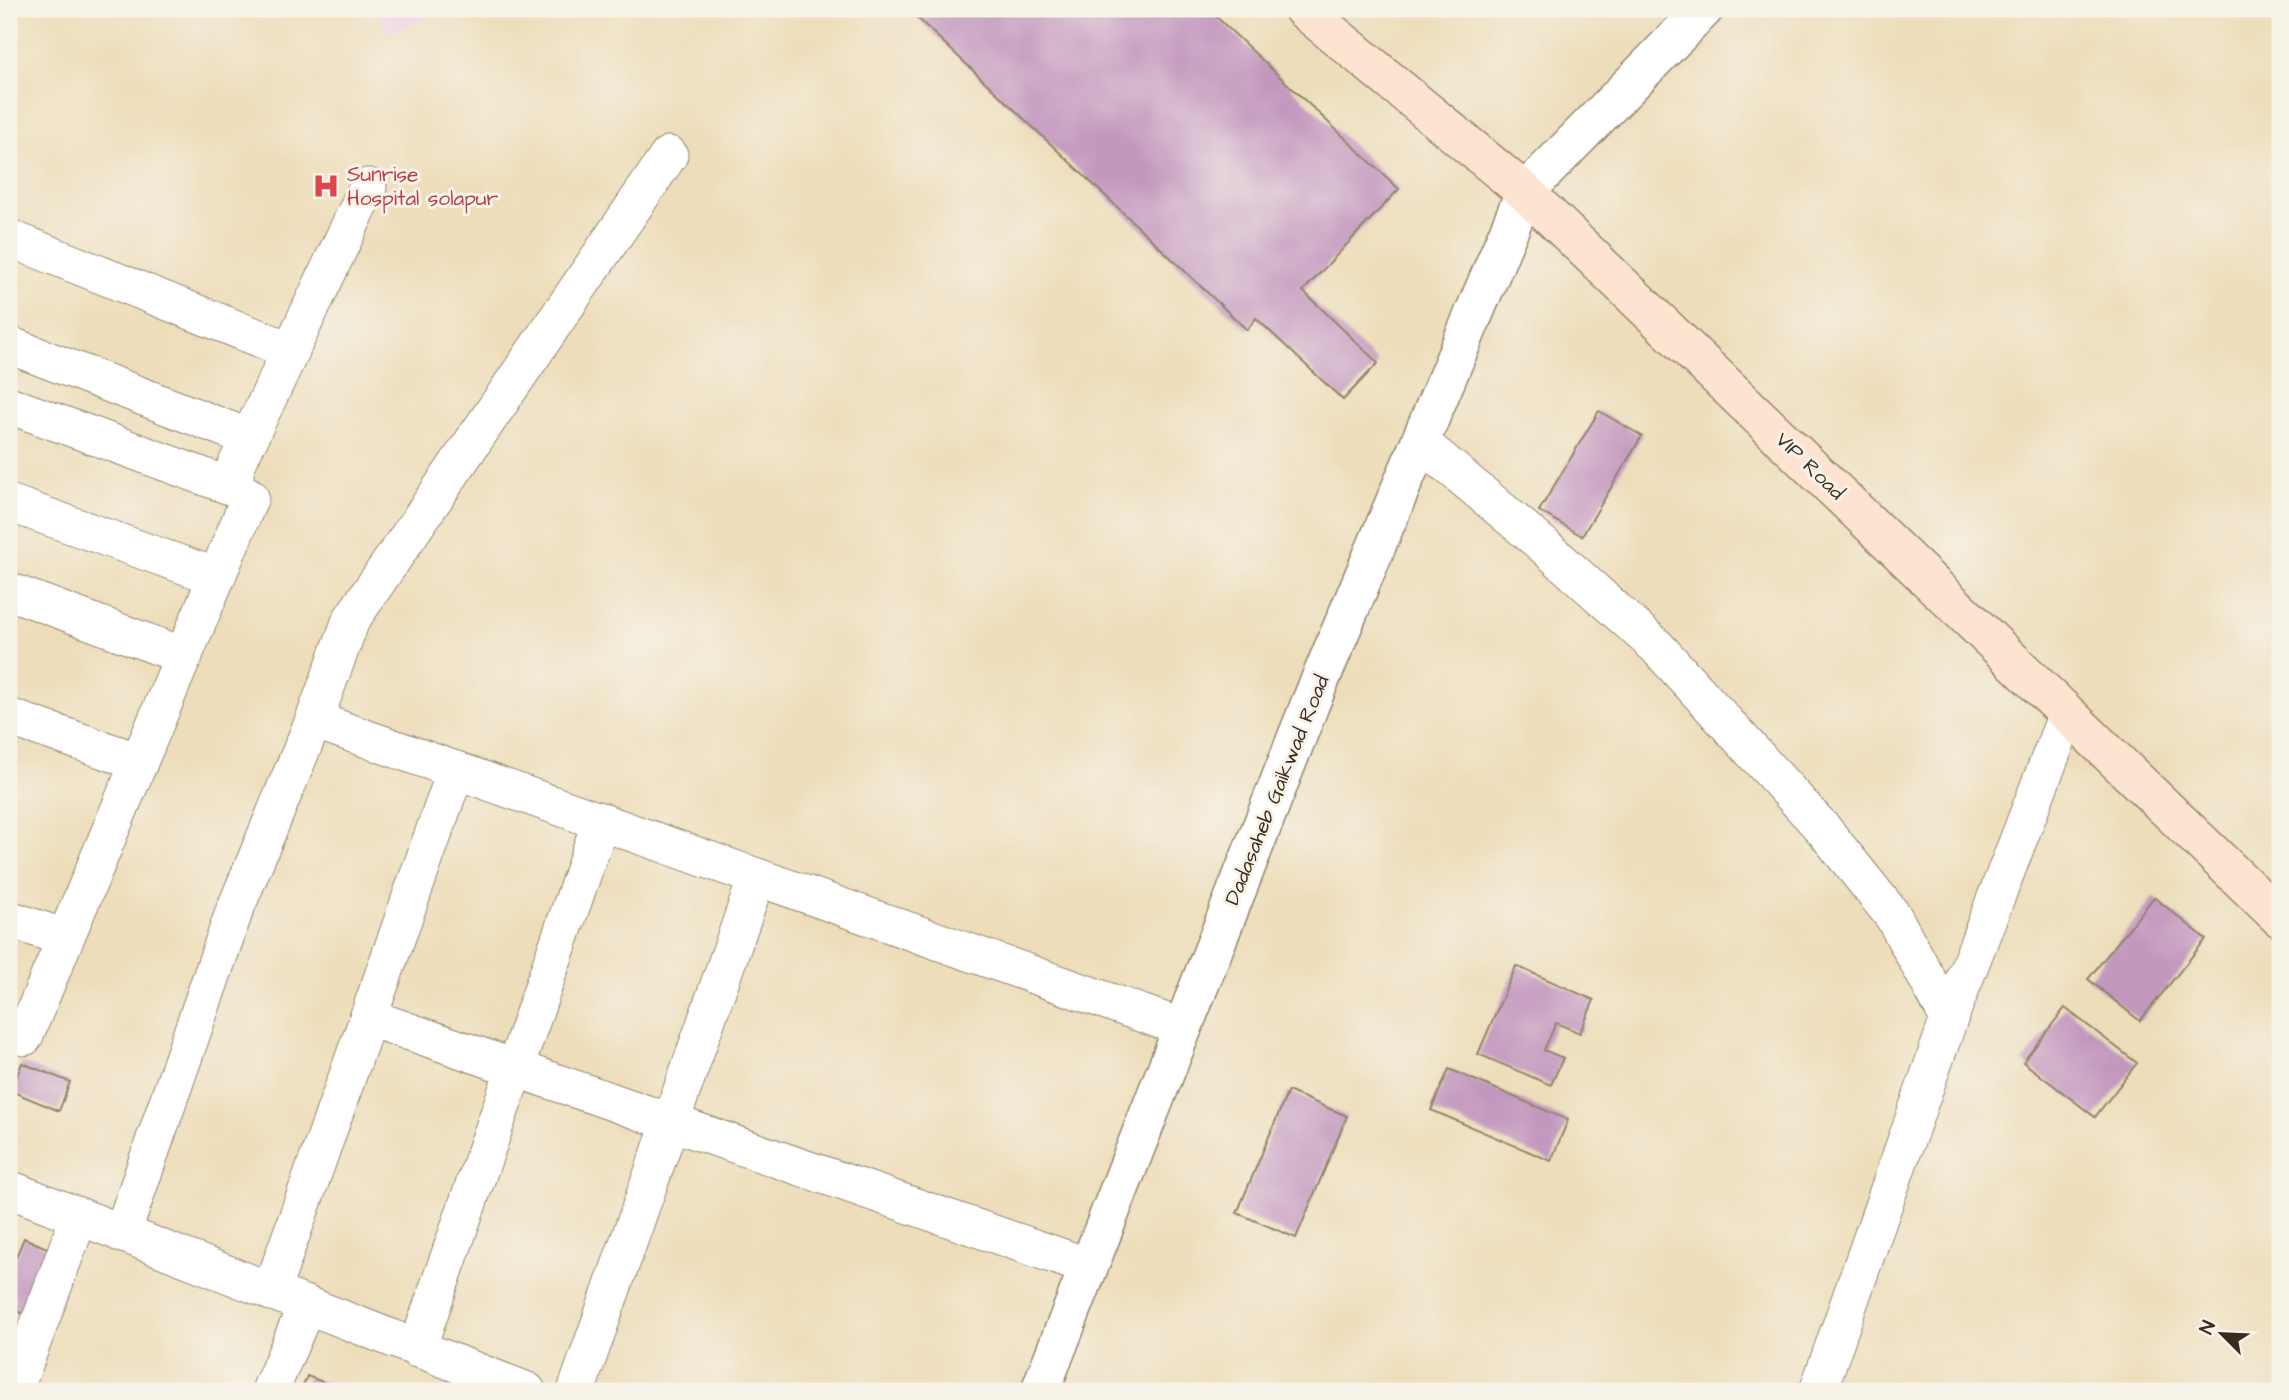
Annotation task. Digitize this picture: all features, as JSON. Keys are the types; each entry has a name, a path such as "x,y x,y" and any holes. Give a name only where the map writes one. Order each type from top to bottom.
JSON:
{"main road":[{"name":"VIP Road","path":"1303,9 1525,192 2280,918"}],"street":[{"path":"1525,192 1704,9"},
{"path":"122,1234 234,912 314,720 351,620 669,155"},
{"path":"235,488 235,468 368,187"},
{"name":"Dadasaheb Gaikwad Road","path":"1040,1391 1310,704 1525,192"},
{"path":"9,238 291,351"},
{"path":"9,345 250,438"},
{"path":"9,405 235,488 250,497 24,1037 9,1032"},
{"path":"1420,442 1542,544 1657,647 1824,830 1893,916 1949,1019"},
{"path":"9,503 217,577"},
{"path":"9,591 184,656"},
{"path":"1818,1391 1949,1019 2067,714"},
{"path":"9,717 139,762"},
{"path":"314,720 1183,1028"},
{"path":"271,1292 456,770"},
{"path":"417,1349 601,821"},
{"path":"576,1391 757,877"},
{"path":"9,919 65,938"},
{"path":"370,1018 1089,1267"},
{"path":"9,1189 526,1391"},
{"path":"14,1390 79,1217"},
{"path":"271,1391 307,1305"}],"shaded area":[{"path":"376,9 447,9 387,35"}],"building":[{"path":"908,9 1208,9 1399,189 1303,291 1378,363 1343,400 1256,318 1247,330"},
{"path":"1599,411 1642,436 1582,536 1539,511"},
{"path":"2154,897 2206,939 2140,1021 2088,979"},
{"path":"1516,966 1594,1000 1580,1033 1556,1023 1544,1050 1563,1058 1551,1085 1478,1054"},
{"path":"2065,1008 2137,1063 2095,1117 2023,1062"},
{"path":"22,1063 70,1082 59,1111 11,1091"},
{"path":"1449,1069 1568,1120 1551,1161 1431,1110"},
{"path":"1288,1091 1347,1116 1296,1238 1237,1213"},
{"path":"24,1238 54,1251 26,1315 9,1308 9,1273"},
{"path":"307,1376 346,1391 301,1391"}],"place":[{"name":"Sunrise Hospital solapur","path":"326,186"}]}
